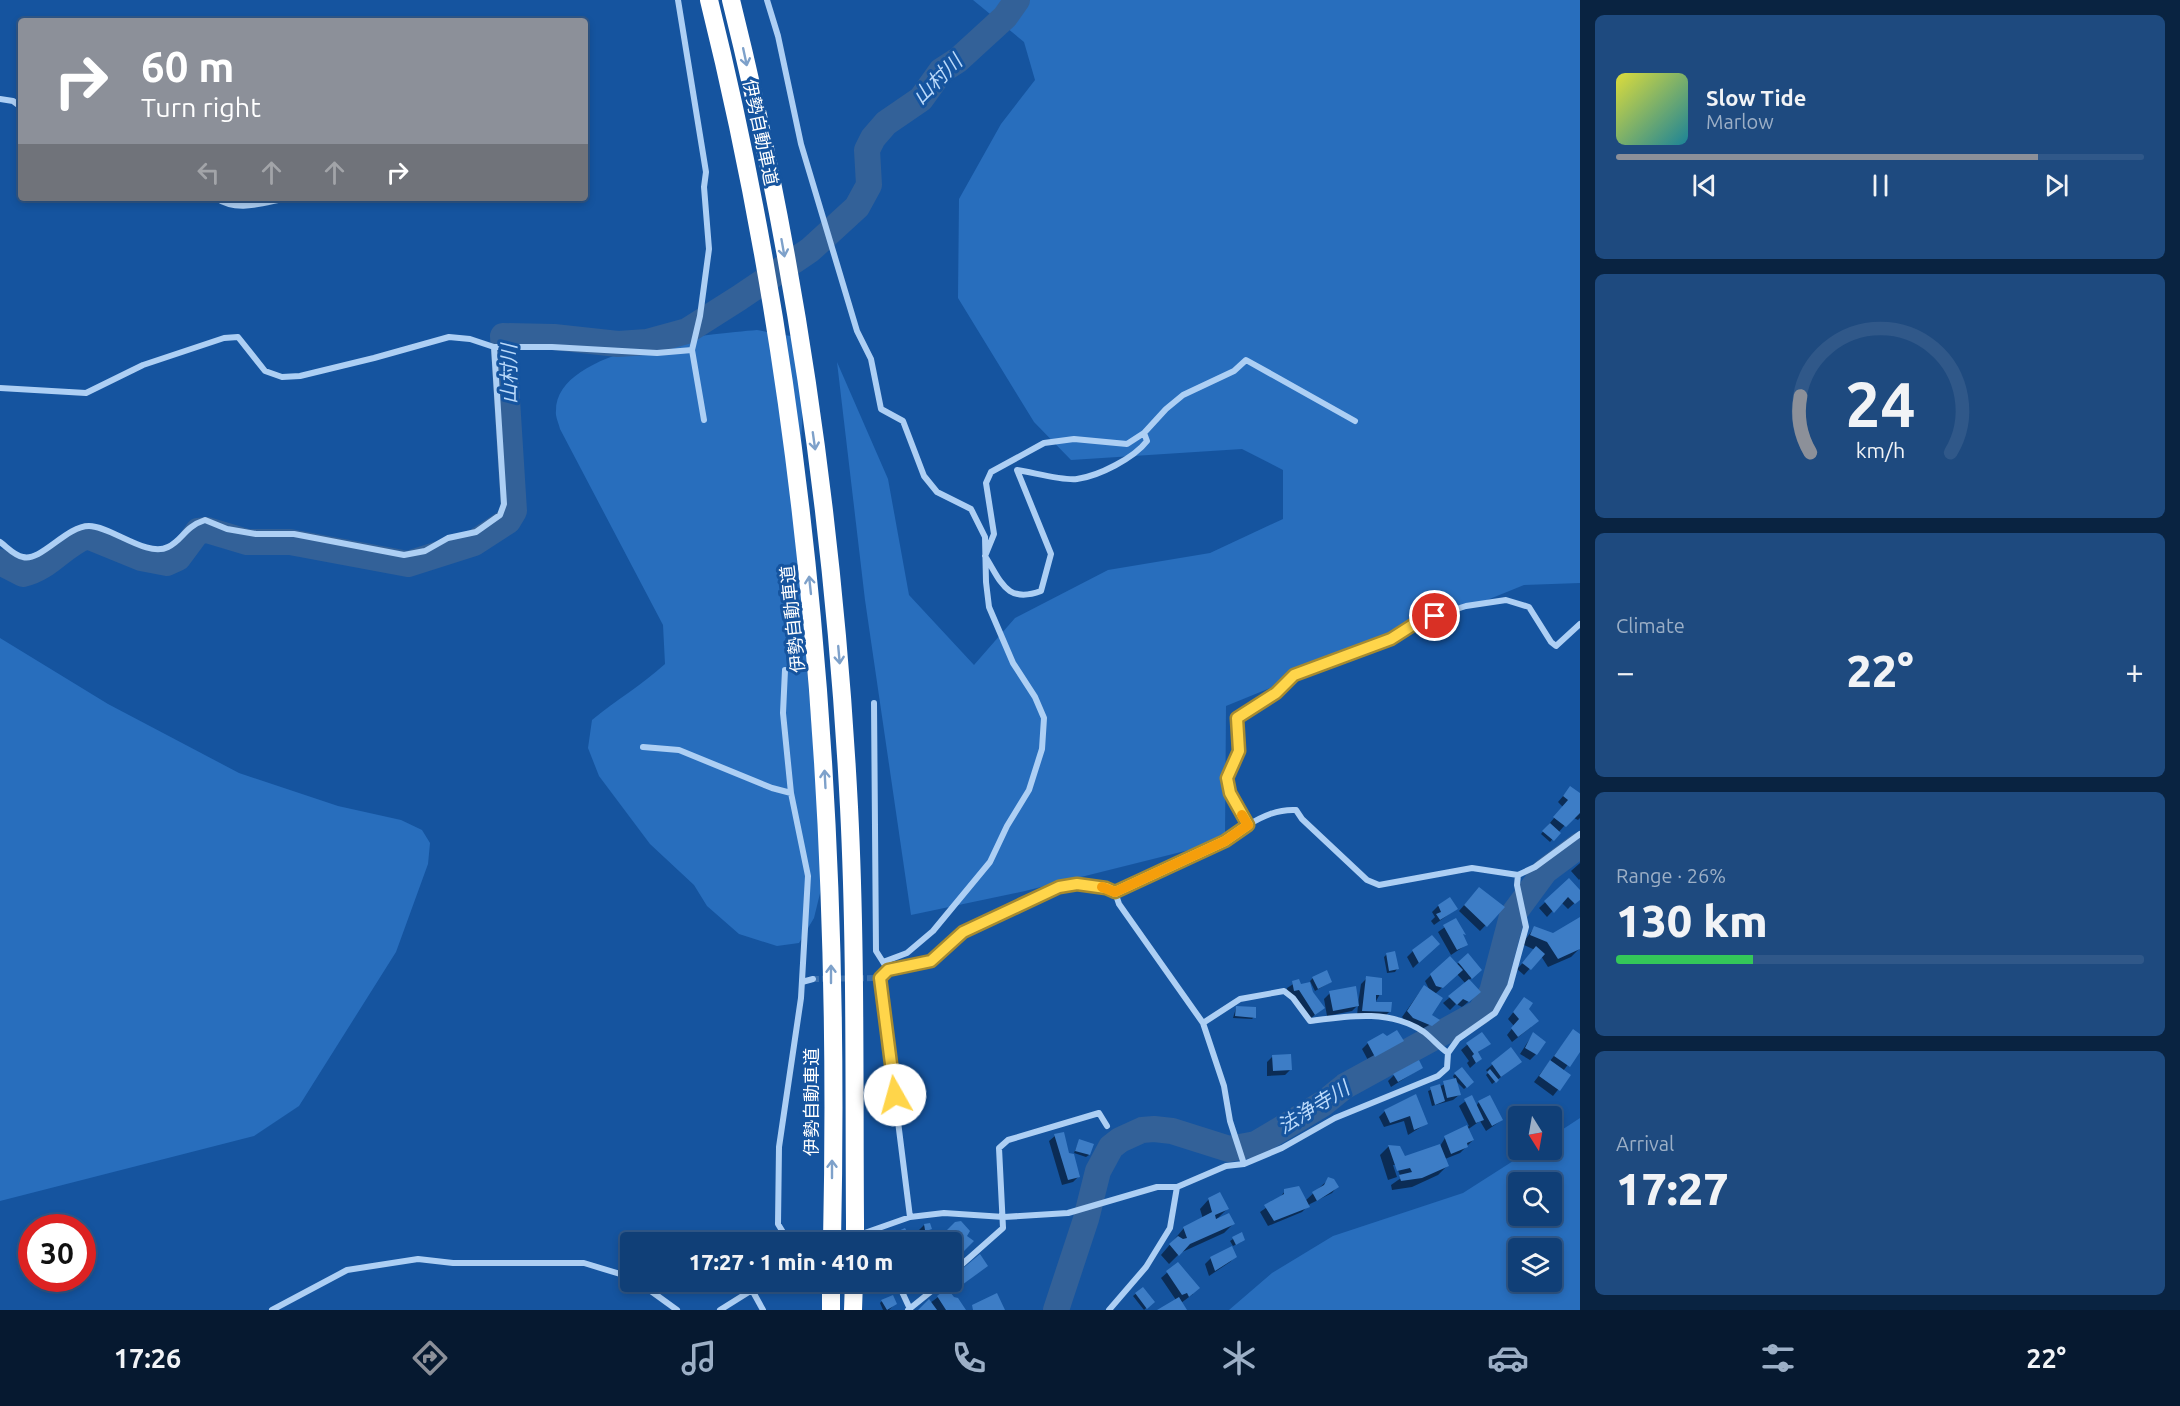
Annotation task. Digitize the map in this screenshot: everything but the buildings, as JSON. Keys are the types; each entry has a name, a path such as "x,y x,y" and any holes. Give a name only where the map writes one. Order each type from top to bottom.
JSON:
{"highway":[{"name":"伊勢自動車道","path":"709,0 755,209 774,316 797,468 813,612 820,684 831,926 835,1232"},
{"name":"伊勢自動車道","path":"731,0 776,205 795,313 818,465 832,587 846,753 853,925 855,1232"},
{"path":"831,1292 831,1310"},
{"path":"853,1310 854,1292"}],"street":[{"path":"678,0 706,172 704,187 709,249 700,316 692,350 704,420"},
{"path":"767,0 778,36 801,144 857,331 871,359 881,409 903,421 924,476 937,492 971,509 985,537 989,607 1012,663 1035,698 1044,718 1042,749 1029,790 1007,826 990,862 933,931 907,953 883,962"},
{"path":"0,99 13,101 18,105"},
{"path":"220,201 227,206 237,207 272,201"},
{"path":"0,388 86,393 143,365 224,338 238,337 265,371 282,376 300,376 343,366 449,337 471,339 494,347 552,346 657,353 692,350"},
{"path":"0,542 22,557 32,558 66,534 89,526 156,549 168,548 191,525 205,520 227,529 256,534 294,534 404,555 425,551 448,538 476,532 500,515 504,504 494,347"},
{"path":"985,556 994,534 986,483 992,472 1044,443 1074,439 1127,444 1144,433 1166,409 1183,395 1234,371 1246,360 1355,421"},
{"path":"1017,470 1076,479 1122,462 1140,450 1147,441 1144,433"},
{"path":"985,556 1006,589 1016,595 1029,596 1041,591 1051,554 1012,461"},
{"path":"1248,825 1230,793 1227,778 1239,751 1235,722 1237,718 1276,693 1294,675 1391,639 1419,621 1466,606 1506,600 1529,607 1551,642 1556,646 1580,624"},
{"path":"783,1232 778,1224 779,1147 802,982 808,876 791,793 783,713 785,670"},
{"path":"874,703 876,951 888,970"},
{"path":"643,747 679,750 772,788 791,793"},
{"path":"1115,892 1225,841 1248,825 1277,812 1296,810 1302,819 1367,880 1379,885 1472,868 1518,875 1535,867 1580,834"},
{"path":"854,1232 910,1217 944,1213 1004,1217 1068,1213 1157,1187 1177,1186 1226,1166 1244,1164 1282,1148 1360,1106 1381,1100 1438,1076 1447,1068 1448,1053 1458,1039 1495,1013 1510,986 1526,927 1517,885 1518,875"},
{"path":"910,1217 880,978 888,970 931,961 963,932 1059,887 1077,884 1106,888 1115,892 1119,904 1163,970 1203,1023 1221,1076 1230,1121 1244,1164"},
{"path":"802,982 813,979"},
{"path":"1203,1023 1240,999 1284,991 1293,998 1310,1021 1355,1016 1394,1018 1422,1031 1448,1053"},
{"path":"962,1264 1003,1228 999,1148 1008,1140 1099,1113 1107,1126"},
{"path":"1109,1310 1146,1267 1170,1228 1177,1186"},
{"path":"272,1310 347,1270 418,1259 453,1263 584,1263 620,1274"},
{"path":"652,1292 677,1310"},
{"path":"720,1310 750,1292"},
{"path":"754,1292 763,1310"},
{"path":"902,1292 909,1309 930,1292"}],"shaded area":[{"path":"973,0 1580,0 1580,583 1524,585 1226,706 1225,841 1025,891 911,915 865,600 837,362 888,479 909,595 974,665 1015,618 1108,570 1210,553 1283,519 1283,470 1242,449 1071,460 1034,422 958,298 959,199 1001,124 1035,80 1024,42"},
{"path":"757,330 796,337 805,350 797,545 824,877 814,918 799,943 777,946 739,934 707,906 694,885 650,844 599,776 588,748 592,720 665,664 663,625 560,429 556,413 563,389 581,372 607,358 673,341"},
{"path":"0,638 108,704 239,773 338,806 401,820 422,830 430,843 428,864 396,952 299,1106 254,1136 0,1201"},
{"path":"1580,1118 1580,1310 1229,1310 1272,1273 1333,1236 1463,1193 1515,1160 1562,1160 1562,1130"}],"waterway":[{"name":"山村川","path":"0,562 23,574 40,567 70,545 87,536 141,558 167,563 178,558 198,531 207,530 247,542 290,542 408,564 474,543 508,521 514,511 503,336 554,337 618,344 647,342 687,331 739,298 810,250 857,207 869,185 867,150 873,138 886,123 921,99 941,71 958,60 1005,17 1017,0"},
{"name":"法浄寺川","path":"1056,1310 1086,1219 1098,1171 1111,1147 1120,1140 1142,1130 1154,1129 1172,1131 1229,1149 1256,1144 1324,1103 1345,1086 1480,1012 1492,992 1512,916 1545,871 1580,845"}],"tunnel":[{"path":"813,979 880,978"}],"slow traffic":[{"path":"1102,887 1115,892 1225,841 1248,825 1242,815"}],"route":[{"path":"895,1095 880,978 888,970 931,961 963,932 1059,887 1077,884 1106,888 1115,892 1225,841 1248,825 1230,793 1227,778 1239,751 1235,722 1237,718 1276,693 1294,675 1391,639 1419,621 1435,616"}]}
